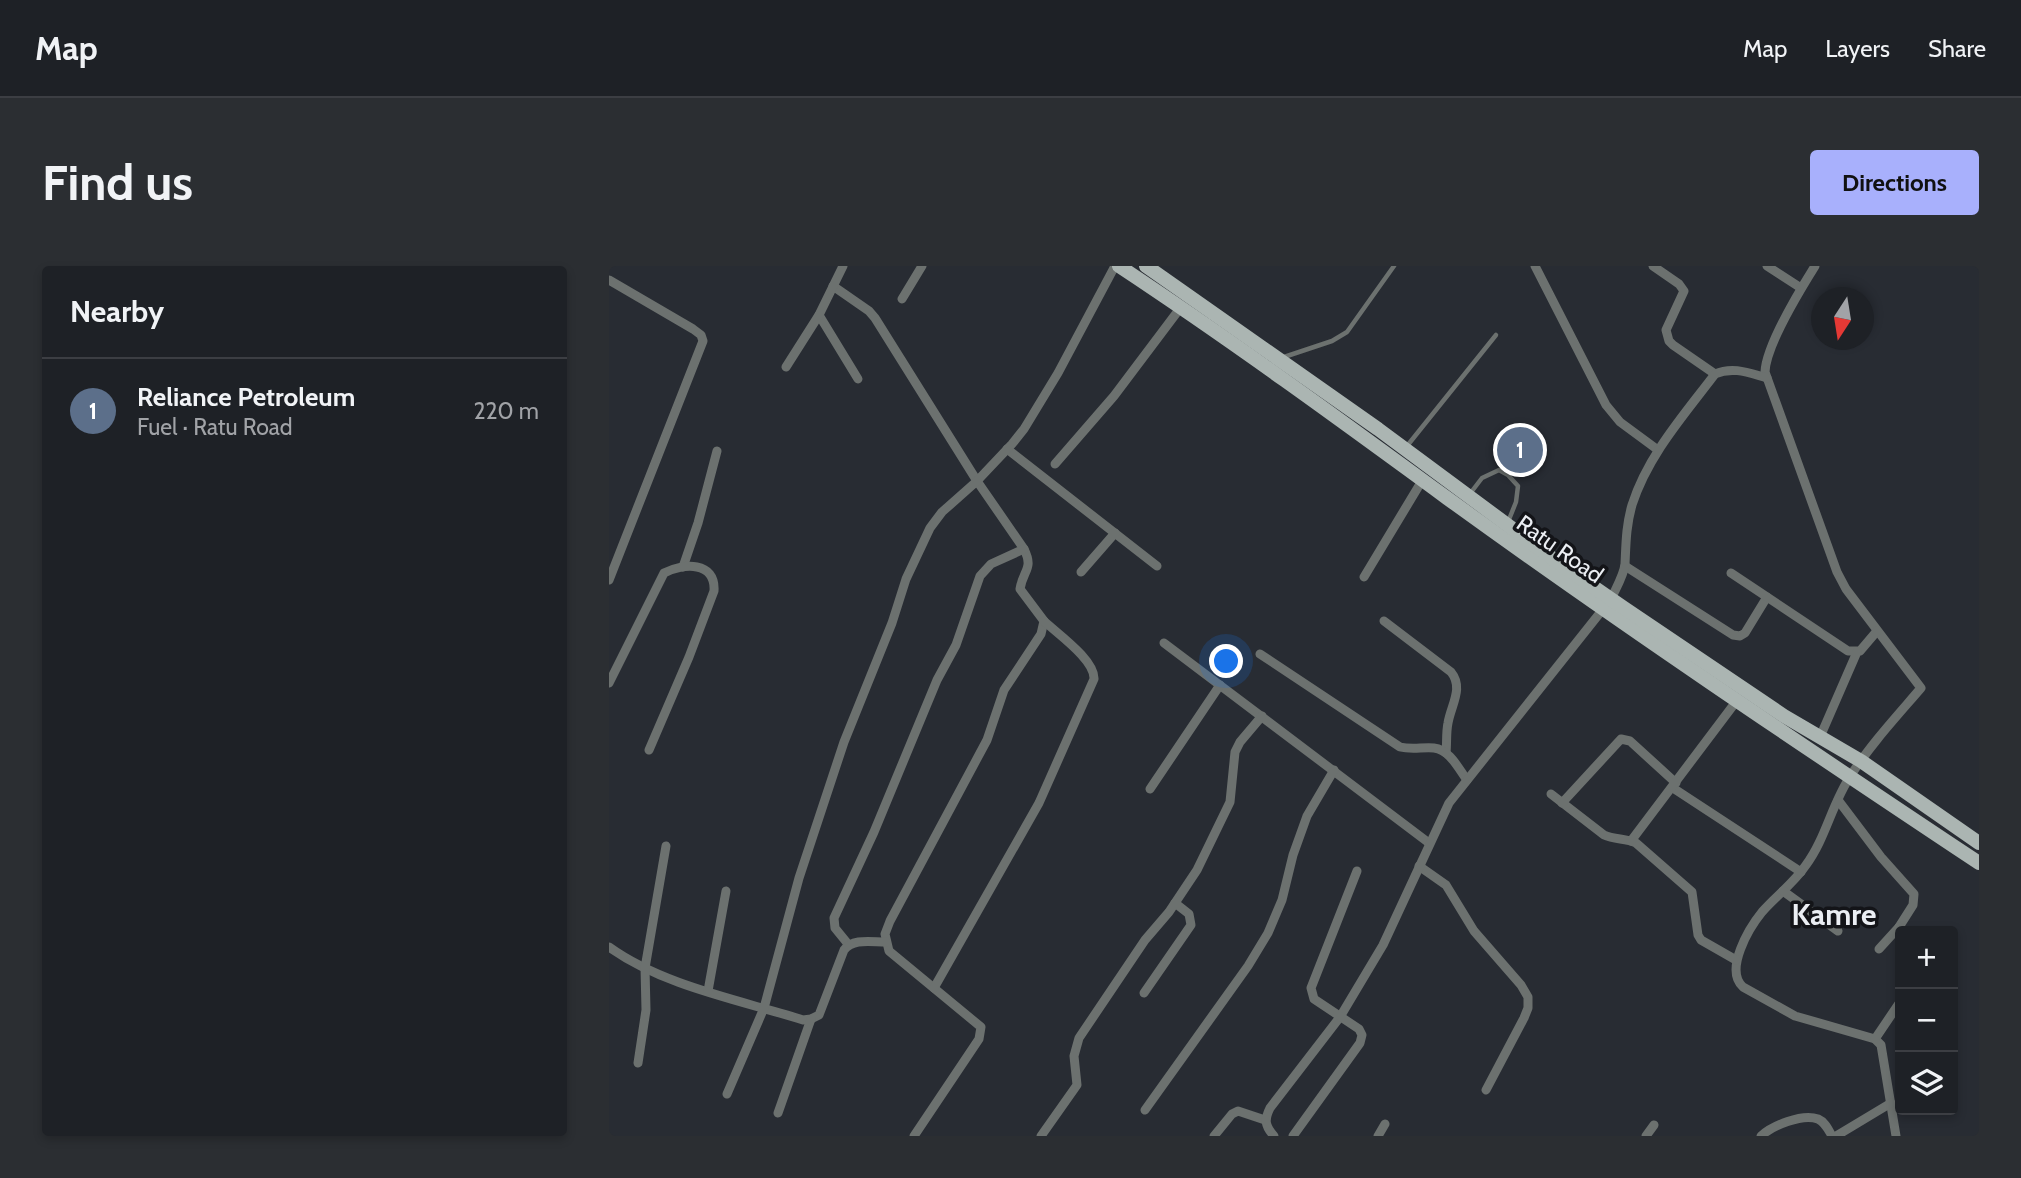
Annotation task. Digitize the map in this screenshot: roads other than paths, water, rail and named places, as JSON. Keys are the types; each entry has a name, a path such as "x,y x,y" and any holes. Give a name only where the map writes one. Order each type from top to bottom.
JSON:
{"main road":[{"name":"Ratu Road","path":"1117,266 1265,364 1423,479 1463,500"},
{"name":"Ratu Road","path":"1146,266 1405,449 1463,500 1738,699 1979,863"},
{"name":"Ratu Road","path":"1608,603 1784,716 1861,761 1979,843"}],"street":[{"path":"786,367 819,315 843,266"},
{"path":"902,299 922,266"},
{"path":"727,1094 764,1008 803,866 845,743 892,624 906,579 930,528 942,512 977,481 1024,429 1117,266"},
{"path":"1535,266 1606,405 1620,422 1658,450"},
{"path":"1653,266 1684,291 1665,330 1669,341 1715,374"},
{"path":"1766,266 1801,288"},
{"path":"1815,266 1801,288 1768,356 1765,372 1837,572 1846,589 1921,688 1850,776 1817,847 1801,872 1754,924 1736,960 1735,978 1743,987 1795,1016 1875,1039 1884,1054 1896,1136"},
{"path":"609,280 693,329 701,335 703,341 609,580"},
{"path":"833,286 869,310 875,318 977,481 1024,549 1029,560 1020,589 1023,594 1044,621 1089,662 1095,671 1094,679 1039,803 934,988"},
{"path":"1055,464 1114,396 1181,307"},
{"path":"819,315 858,379"},
{"path":"1273,1135 1265,1120 1270,1108 1340,1017 1383,945 1449,803 1608,603 1625,566 1626,527 1632,507 1658,450 1715,374 1737,370 1767,378"},
{"path":"1007,449 1157,566"},
{"path":"683,567 698,523 717,450"},
{"path":"1364,578 1423,479"},
{"path":"1081,572 1115,533"},
{"path":"848,944 835,928 834,918 874,832 937,680 956,645 980,576 991,564 1024,549"},
{"path":"1625,566 1733,635 1740,636 1745,633 1767,597"},
{"path":"609,683 664,573 683,567 703,569 711,573 715,580 714,591 649,750"},
{"path":"1731,573 1848,651 1857,652"},
{"path":"914,1136 982,1033 976,1021 889,951 885,934 987,740 1004,690 1041,634 1044,621"},
{"path":"1384,621 1457,679 1458,686 1448,722 1447,753"},
{"path":"1819,737 1857,652 1877,631"},
{"path":"1164,643 1429,843"},
{"path":"1260,654 1400,747 1434,748 1447,753 1467,780"},
{"path":"1150,789 1220,685"},
{"path":"1632,841 1738,699"},
{"path":"1041,1136 1077,1085 1074,1056 1079,1038 1145,940 1198,870 1230,802 1235,752 1262,716"},
{"path":"1562,803 1622,739 1630,741 1674,786 1801,872"},
{"path":"1145,1110 1248,966 1268,933 1282,900 1293,855 1307,816 1333,770"},
{"path":"1551,794 1604,835 1632,841 1692,892 1697,931 1702,940 1736,960"},
{"path":"1838,800 1881,857 1914,894 1913,905 1902,926"},
{"path":"638,1063 646,999 645,968 666,846"},
{"path":"1419,866 1447,885 1474,932 1521,985 1528,997 1524,1018 1486,1090"},
{"path":"1293,1136 1360,1043 1362,1033 1314,999 1311,988 1357,871"},
{"path":"708,990 726,891"},
{"path":"1783,891 1838,931"},
{"path":"1144,993 1191,925 1189,914 1175,903"},
{"path":"1879,949 1895,934"},
{"path":"609,947 645,968 669,978 803,1020 819,1014 843,950 848,944 885,942"},
{"path":"1875,1039 1895,1009"},
{"path":"778,1113 811,1019"},
{"path":"1761,1136 1773,1126 1808,1118 1823,1123 1834,1136 1891,1103"},
{"path":"1215,1136 1232,1114 1238,1111 1265,1120"},
{"path":"1378,1136 1385,1124"},
{"path":"1646,1136 1654,1125"}],"lane":[{"path":"1279,359 1332,341 1347,332 1395,266"},
{"path":"1405,449 1496,335"},
{"path":"1463,500 1482,478 1499,470 1508,475 1518,486 1516,502 1504,530"}],"place":[{"name":"Reliance Petroleum","path":"1520,450"}],"district":[{"name":"Kamre","path":"1834,914"}]}
